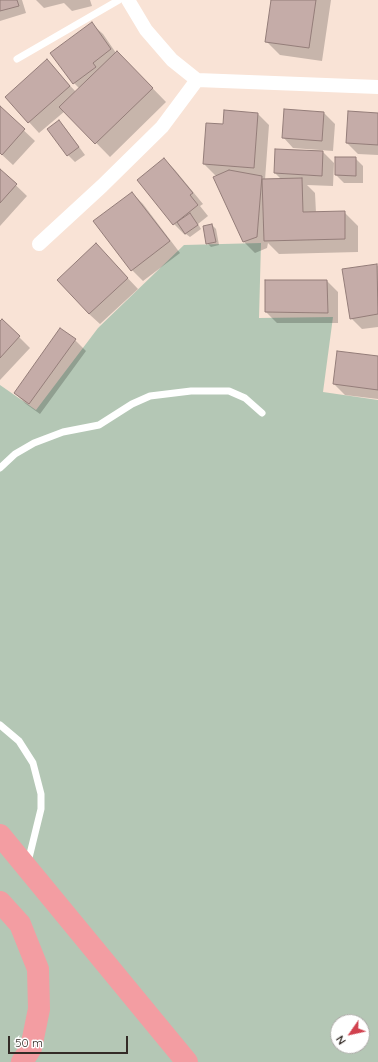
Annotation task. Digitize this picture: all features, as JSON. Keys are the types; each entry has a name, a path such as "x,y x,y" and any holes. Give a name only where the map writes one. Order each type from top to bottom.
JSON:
{"highway":[{"path":"0,835 187,1062"},
{"path":"0,902 20,924 38,969 39,1009 31,1048 22,1062"}],"street":[{"path":"128,0 151,36 172,60 197,80 378,87"},
{"path":"38,244 102,186 162,127 197,80"}],"lane":[{"path":"17,59 119,0"},
{"path":"0,468 15,454 34,443 63,432 100,425 132,404 150,396 191,391 229,391 245,398 262,413"},
{"path":"0,726 19,741 33,763 41,794 41,809 26,868"}],"green space":[{"path":"261,243 259,318 333,317 323,392 378,400 378,1062 0,1062 0,385 36,410 98,328 184,245"}],"building":[{"path":"0,0 17,0 19,6 0,11"},
{"path":"271,0 316,0 309,48 265,42"},
{"path":"92,22 111,49 93,63 96,67 73,84 50,53"},
{"path":"117,51 153,88 95,144 59,107"},
{"path":"47,59 70,86 28,123 5,97"},
{"path":"0,106 25,129 2,155 0,153"},
{"path":"284,109 324,112 322,141 282,138"},
{"path":"224,110 258,113 254,168 203,164 206,123 223,124"},
{"path":"348,111 378,113 378,145 346,143"},
{"path":"59,120 79,147 67,156 47,129"},
{"path":"275,149 323,151 322,176 274,173"},
{"path":"335,157 356,157 356,176 335,175"},
{"path":"164,158 193,193 190,195 198,205 173,225 137,180"},
{"path":"0,169 17,184 0,203"},
{"path":"229,170 262,176 257,237 243,242 213,177"},
{"path":"302,178 303,212 345,211 345,239 264,241 262,179"},
{"path":"132,192 170,241 131,271 93,221"},
{"path":"190,213 198,225 185,234 177,222"},
{"path":"212,224 216,242 206,244 203,226"},
{"path":"96,243 128,278 89,314 57,280"},
{"path":"377,264 378,314 350,319 342,269"},
{"path":"265,280 327,280 328,313 265,312"},
{"path":"2,319 20,336 0,358 0,321"},
{"path":"60,328 76,339 29,404 14,393"},
{"path":"337,351 378,356 378,390 333,384"}]}
